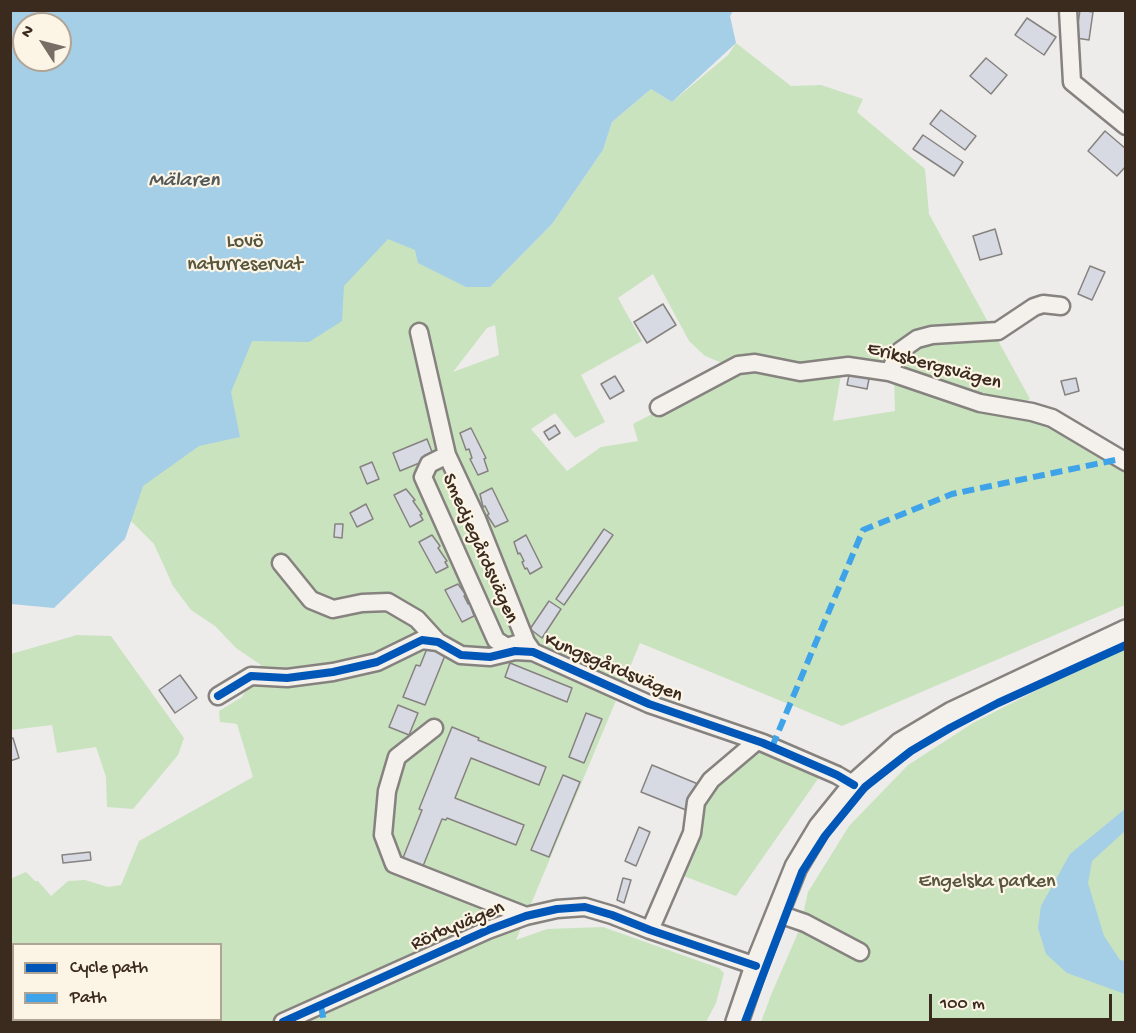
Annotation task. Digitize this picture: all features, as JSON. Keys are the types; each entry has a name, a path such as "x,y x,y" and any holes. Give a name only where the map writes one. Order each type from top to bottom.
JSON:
{"main road":[{"path":"737,1023 776,913 796,867 820,827 854,785 900,744 951,713 1125,631"}],"street":[{"path":"1068,10 1072,82 1125,126"},
{"path":"889,372 900,351 917,339 932,335 998,331 1034,307 1049,304 1060,306"},
{"name":"Smedjegårdsvägen","path":"419,332 447,455 477,519 529,647 507,646 496,640 423,477 429,464 447,455"},
{"name":"Eriksbergsvägen","path":"659,407 738,364 755,363 800,372 848,366 889,372 980,403 1052,418 1125,462"},
{"path":"281,563 311,600 333,609 362,603 388,602 417,620 438,642"},
{"path":"218,696 251,676 288,678 333,672 377,662 422,640 438,642"},
{"name":"Kungsgårdsvägen","path":"438,642 461,655 490,657 529,647 649,704 757,741 837,775 854,785"},
{"path":"434,728 397,757 387,791 383,835 394,864 526,916"},
{"path":"650,930 692,833 696,802 711,780 757,741"},
{"name":"Rörbyvägen","path":"283,1023 488,930 526,916 557,909 585,907 756,966"},
{"path":"776,913 805,924 860,952"}],"green space":[{"name":"Lovö naturreservat","path":"11,11 663,11 480,237 507,260 502,275 552,224 603,150 612,122 651,89 672,102 728,55 736,43 791,86 821,85 863,99 857,112 925,169 929,214 1030,399 1017,405 891,368 848,359 813,366 792,366 753,358 727,365 705,356 689,341 653,274 618,298 642,341 581,375 605,422 575,438 555,413 531,429 567,471 601,447 638,441 633,424 733,371 759,367 805,377 842,369 833,421 895,411 894,378 989,410 1048,421 1125,469 1125,605 842,726 640,643 516,940 547,929 603,927 719,968 724,973 716,1003 706,1022 11,1022 10,879 26,872 38,881 51,896 68,881 85,880 108,887 121,885 139,841 253,777 237,724 220,722 219,711 242,697 261,665 236,648 215,626 191,610 173,586 154,544 106,496 79,532 54,554 30,563 11,563","holes":["495,325 499,355 453,372 487,328"]},
{"path":"77,635 111,636 184,738 178,755 133,809 107,807 106,777 96,747 57,753 52,725 11,730 11,654"},
{"name":"Engelska parken","path":"1125,645 1125,1022 761,1022 800,928 808,892 849,826 908,765 973,723"},
{"path":"753,749 820,776 736,896 681,875 704,796"}],"water":[{"name":"Mälaren","path":"11,11 733,11 730,16 736,43 672,102 651,89 612,122 603,150 552,224 490,287 466,287 418,263 415,250 388,239 344,286 342,321 309,342 252,341 231,392 240,437 199,446 143,486 125,539 54,608 11,604"},
{"path":"1125,809 1125,831 1092,861 1088,883 1104,936 1120,960 1125,961 1125,994 1067,973 1046,954 1038,928 1041,906 1070,854"}],"building":[{"path":"1080,10 1093,12 1089,40 1076,38"},
{"path":"1027,18 1056,37 1044,55 1015,35"},
{"path":"986,58 1007,75 991,94 970,76"},
{"path":"941,110 976,136 965,150 930,124"},
{"path":"1105,131 1126,149 1126,166 1117,176 1088,151"},
{"path":"923,135 963,162 954,176 913,149"},
{"path":"995,229 1002,254 980,260 973,236"},
{"path":"1090,266 1105,272 1092,300 1078,294"},
{"path":"663,304 676,325 647,343 634,322"},
{"path":"850,370 870,374 867,389 847,385"},
{"path":"615,376 624,391 610,399 601,384"},
{"path":"1076,378 1079,391 1065,395 1061,381"},
{"path":"555,425 560,433 549,440 544,432"},
{"path":"471,428 486,458 484,459 488,471 478,475 470,459 472,458 469,449 466,450 460,433"},
{"path":"427,439 434,457 400,471 393,453"},
{"path":"372,462 379,479 367,484 360,467"},
{"path":"492,488 508,521 495,527 487,515 489,514 485,506 483,507 480,494"},
{"path":"406,489 415,500 413,501 422,514 420,515 423,520 410,527 394,495"},
{"path":"366,504 373,519 357,527 350,513"},
{"path":"335,524 343,524 342,538 334,537"},
{"path":"604,529 613,535 564,605 556,599"},
{"path":"432,535 440,546 438,548 447,561 445,562 448,567 436,573 419,542"},
{"path":"526,535 542,567 530,574 527,568 525,569 522,562 524,561 520,553 518,554 514,542"},
{"path":"458,584 466,595 464,596 468,604 470,603 474,616 462,622 445,590"},
{"path":"549,601 561,609 542,638 530,629"},
{"path":"428,646 446,653 425,705 403,697 416,665 420,666"},
{"path":"510,663 572,688 567,702 505,677"},
{"path":"180,675 197,698 175,713 159,690"},
{"path":"398,705 418,713 409,735 389,727"},
{"path":"586,713 602,719 584,763 569,757"},
{"path":"452,727 546,767 539,785 471,758 455,798 524,825 516,845 447,818 442,819 421,871 401,863 422,810 419,809"},
{"path":"10,738 13,738 19,758 10,761"},
{"path":"652,765 698,784 686,810 641,792"},
{"path":"563,775 580,782 549,857 531,850"},
{"path":"639,827 650,832 636,866 625,861"},
{"path":"90,852 91,860 63,863 62,855"},
{"path":"623,878 631,880 624,903 617,900"}],"marked path":[{"path":"772,747 863,530 952,494 1120,459"},
{"path":"321,1006 324,1022"}],"cycle path":[{"path":"218,696 251,676 287,678 333,672 377,662 422,640 438,642 461,655 490,657 515,651 533,652 649,704 763,743 837,775 854,785"},
{"path":"745,1022 802,872 825,836 865,787 911,751 950,728 998,703 1126,645"},
{"path":"283,1022 488,930 526,916 557,909 585,907 756,966"}]}
